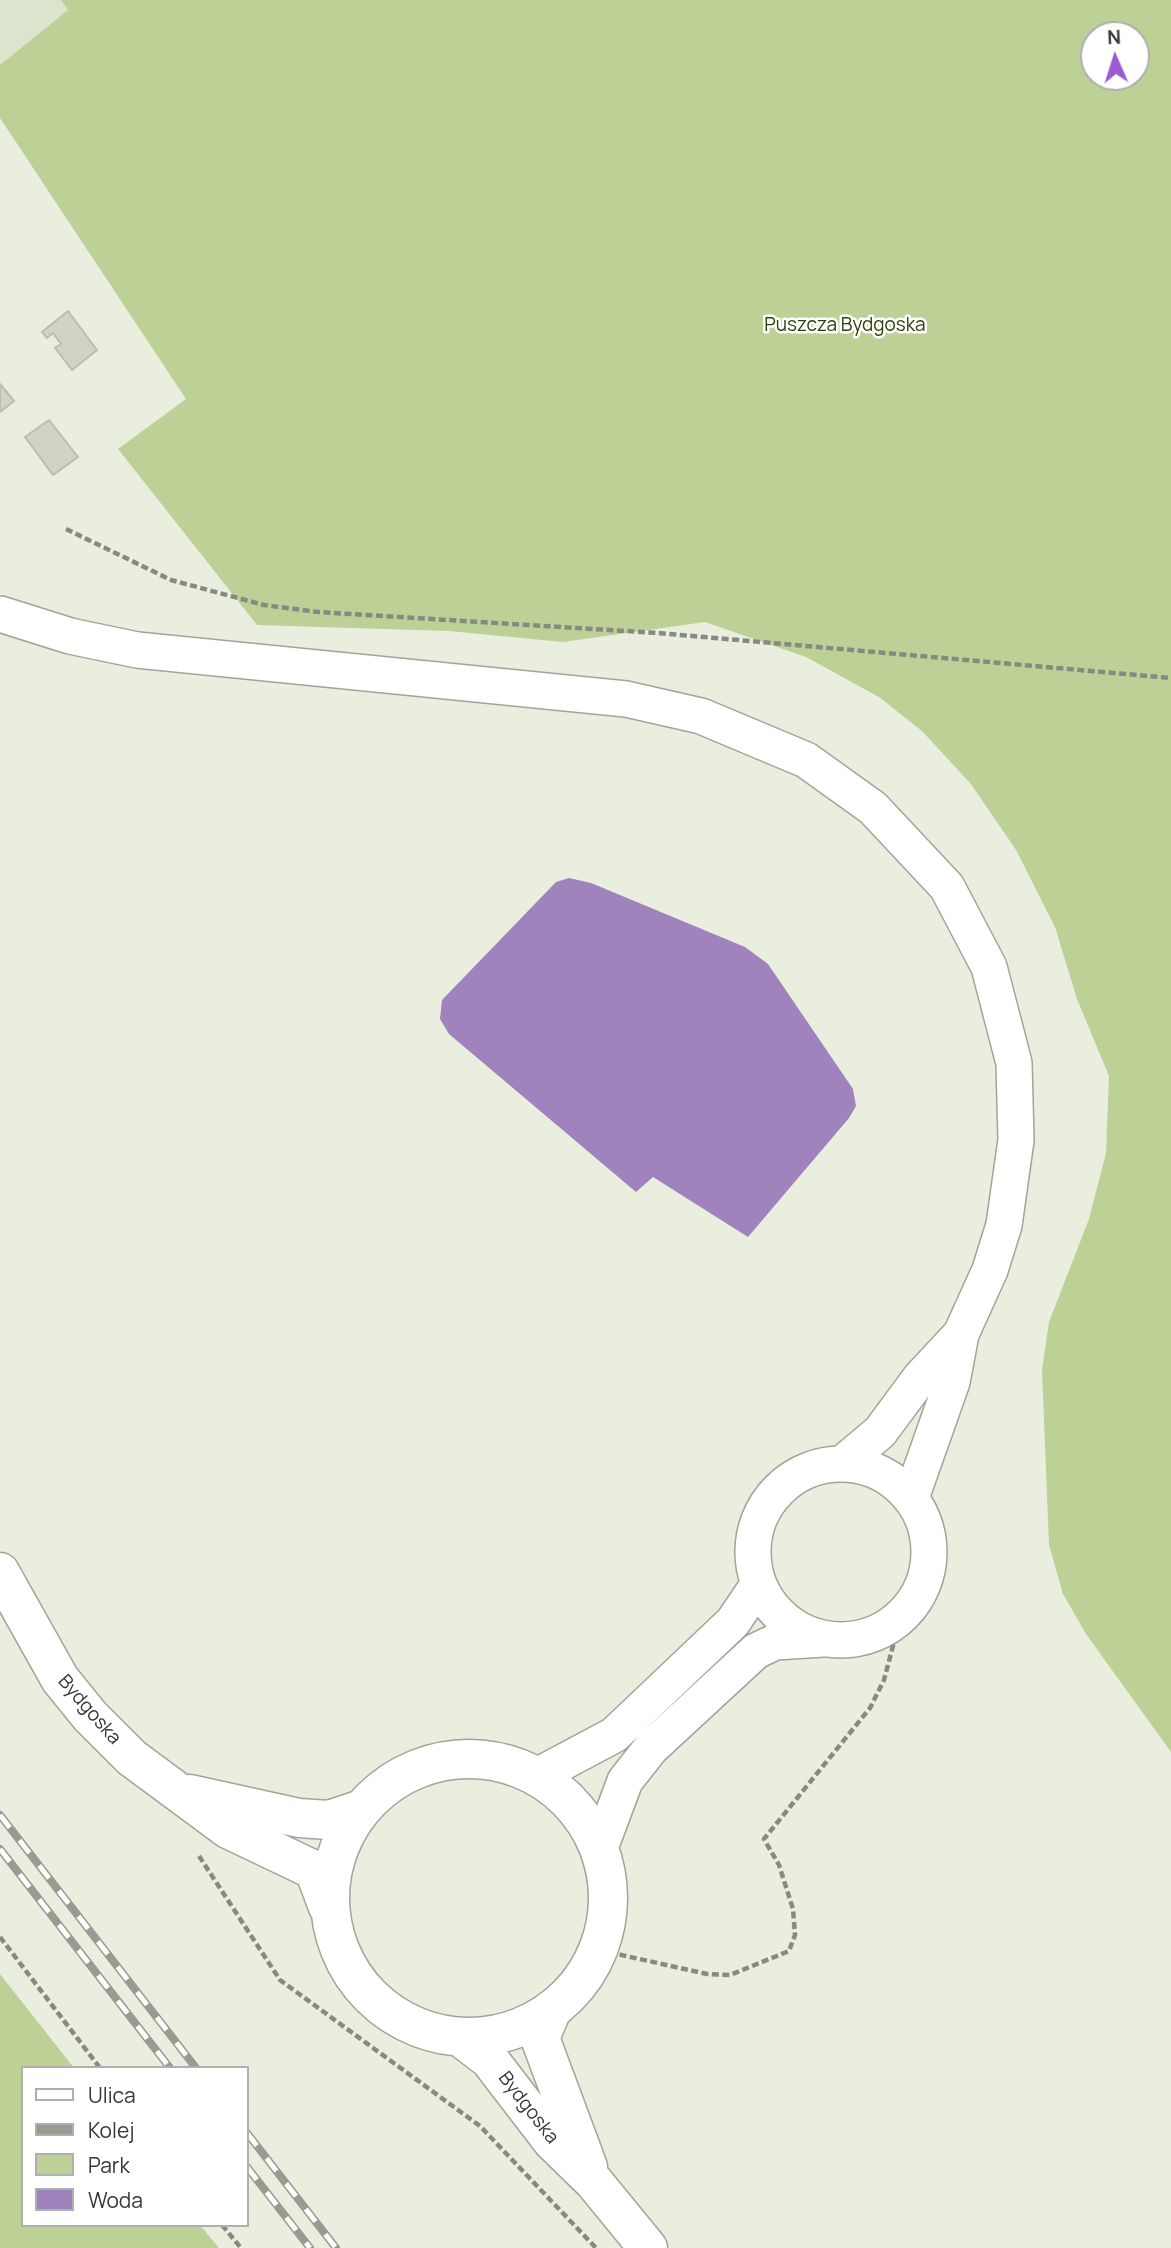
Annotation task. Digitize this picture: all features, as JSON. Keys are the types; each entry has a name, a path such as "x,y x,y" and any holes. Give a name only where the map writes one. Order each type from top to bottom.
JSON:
{"main road":[{"name":"Bydgoska","path":"0,1572 60,1679 132,1758 228,1829 314,1870 345,1963 365,1992 403,2020 425,2031 460,2037 489,2059 552,2141 593,2182 648,2248"},
{"path":"328,1907 334,1863 345,1834 362,1808 391,1782 418,1768 448,1760 479,1759 509,1764 537,1776 571,1802 585,1819 600,1848 608,1881 608,1916 599,1950 583,1980 551,2012 523,2027 492,2036 460,2037"},
{"name":"Bydgoska","path":"180,1791 299,1818 328,1820 362,1808"},
{"name":"Bydgoska","path":"551,2012 540,2038 593,2182"}],"street":[{"path":"0,614 69,636 137,650 626,699 701,716 806,760 873,808 947,887 989,967 1014,1063 1016,1140 1004,1226 990,1270 961,1334 952,1382 911,1498"},
{"path":"843,1463 880,1432 920,1378 961,1334"},
{"path":"600,1848 625,1782 651,1748 756,1651 775,1642 847,1640 871,1635 892,1624 910,1607 922,1587 928,1564 926,1530 911,1498 892,1480 869,1468 843,1463 820,1466 797,1474 777,1490 762,1510 754,1534 752,1560 758,1585 773,1609 788,1622 823,1639"},
{"path":"537,1776 614,1735 733,1622 758,1585"}],"path":[{"path":"66,529 172,580 264,605 318,612 658,633 1171,678"},
{"path":"599,1950 707,1974 730,1975 789,1951 794,1935 793,1909 779,1865 764,1839 870,1707 884,1680 893,1646 892,1624"},
{"path":"197,1852 280,1980 480,2126 596,2248"},
{"path":"0,1937 98,2066"},
{"path":"224,2227 241,2248"}],"shaded area":[{"path":"0,0 61,0 68,10 0,65"}],"green space":[{"name":"Puszcza Bydgoska","path":"61,0 1171,0 1171,1752 1086,1634 1063,1594 1049,1545 1042,1370 1049,1322 1089,1219 1106,1153 1109,1076 1077,999 1055,927 1016,850 971,784 922,731 879,697 806,657 705,622 563,642 449,631 257,625 118,449 186,399 0,118 0,65 68,10"},
{"path":"0,1974 72,2066 21,2066 21,2227 202,2227 219,2248 0,2248"}],"water":[{"path":"569,878 591,883 745,947 768,964 853,1089 856,1106 849,1118 748,1237 653,1177 636,1192 449,1034 440,1019 442,1000 556,882"}],"building":[{"path":"68,311 97,350 72,370 55,348 61,344 53,333 47,338 42,332"},
{"path":"0,384 14,401 0,412"},
{"path":"49,420 78,457 53,475 25,437"}],"railway":[{"path":"0,1815 194,2066"},
{"path":"0,1849 168,2066"},
{"path":"248,2134 336,2248"},
{"path":"248,2168 310,2248"}]}
